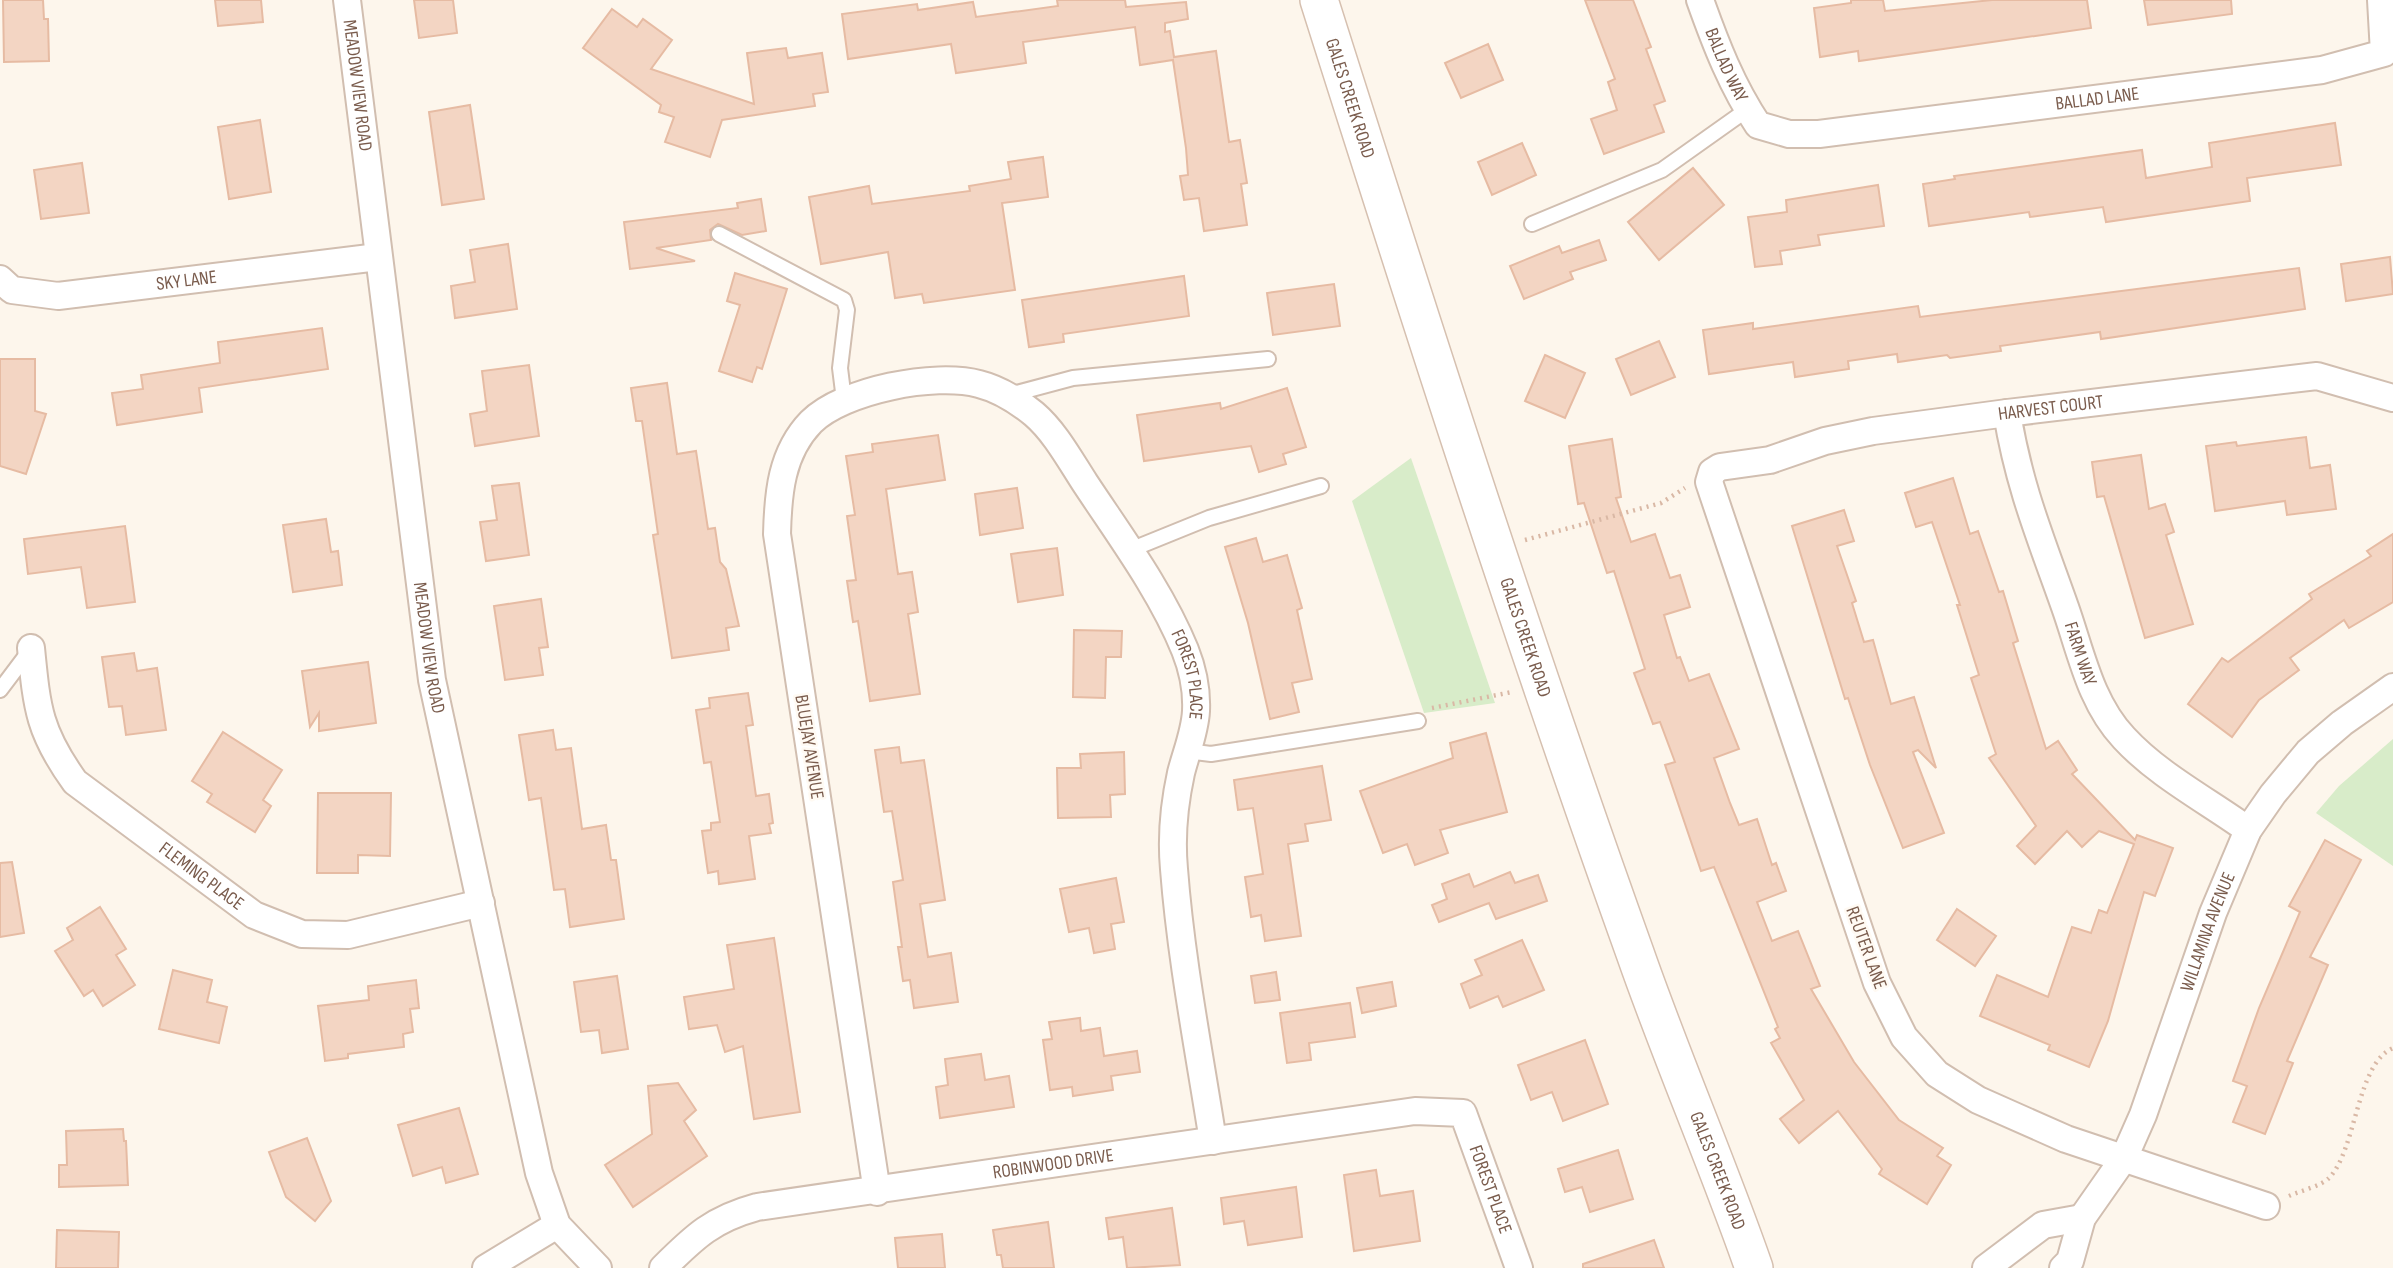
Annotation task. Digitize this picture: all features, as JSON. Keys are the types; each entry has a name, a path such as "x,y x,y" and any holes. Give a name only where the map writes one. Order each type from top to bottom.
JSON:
{"main road":[{"name":"GALES CREEK ROAD","path":"1319,0 1498,551 1635,955 1731,1200 1754,1268"}],"street":[{"name":"MEADOW VIEW ROAD","path":"347,0 432,680 539,1173 557,1225 598,1268"},
{"name":"BALLAD WAY","path":"1700,0 1720,55 1753,117"},
{"name":"BALLAD LANE","path":"1753,117 1789,134 1819,134 2322,70 2385,53 2381,0"},
{"name":"SKY LANE","path":"0,279 12,290 58,296 378,257"},
{"name":"HARVEST COURT","path":"1712,472 1732,463 1770,460 1825,441 1873,431 2317,376 2393,398"},
{"name":"FOREST PLACE","path":"916,384 950,380 978,383 1008,396 1035,415 1058,443 1130,550 1185,650 1196,686 1196,715 1173,820 1174,869 1213,1142"},
{"name":"BLUEJAY AVENUE","path":"877,1192 777,534 783,467 811,422 844,400 878,389 916,384"},
{"name":"FARM WAY","path":"2007,414 2016,467 2033,524 2094,695 2123,737 2133,746 2248,830"},
{"name":"REUTER LANE","path":"1712,472 1710,490 1872,970 1904,1037 1937,1074 1978,1100 2066,1139 2266,1206"},
{"name":"FLEMING PLACE","path":"32,648 40,720 56,756 75,782 254,915 302,934 348,935 481,904"},
{"name":"WILLAMINA AVENUE","path":"2063,1268 2070,1261 2082,1218 2124,1158 2143,1115 2213,913 2248,830 2273,794 2308,752 2342,723 2393,687"},
{"name":"ROBINWOOD DRIVE","path":"663,1268 701,1229 730,1214 757,1207 877,1192 1415,1111 1463,1113"},
{"name":"FOREST PLACE","path":"1463,1113 1519,1268"},
{"path":"1986,1268 2043,1225 2082,1218"},
{"path":"486,1268 557,1225"}],"lane":[{"path":"1532,225 1662,170 1753,117"},
{"path":"719,234 844,300 847,310 840,369 844,400"},
{"path":"1008,396 1073,378 1268,359"},
{"path":"1130,550 1209,518 1321,486"},
{"path":"0,690 32,648"},
{"path":"1187,751 1211,754 1418,721"}],"path":[{"path":"1498,551 1547,532 1661,503 1712,472"},
{"path":"1418,721 1430,709 1494,698 1543,682"},
{"path":"2266,1206 2329,1178 2349,1137 2369,1073 2387,1051 2393,1048"}],"green space":[{"path":"1411,458 1495,703 1424,713 1352,501"},
{"path":"2393,739 2393,866 2316,813 2339,786"}],"building":[{"path":"3,0 43,0 44,19 48,19 49,61 4,62"},
{"path":"215,0 261,0 263,22 218,26"},
{"path":"414,0 453,0 457,33 419,38"},
{"path":"1057,0 1125,0 1126,7 1186,2 1188,19 1165,23 1165,32 1170,31 1174,57 1216,51 1229,142 1240,140 1247,183 1241,184 1247,225 1204,231 1199,198 1184,200 1180,176 1188,175 1186,148 1173,60 1140,65 1135,27 1023,42 1026,63 956,73 951,44 848,59 842,14 917,4 918,10 973,2 976,17 1058,6"},
{"path":"1585,0 1633,0 1651,47 1646,49 1665,101 1654,105 1664,132 1604,154 1591,119 1617,110 1608,82 1615,79"},
{"path":"1851,0 1883,0 1885,11 1992,0 2087,0 2091,28 1859,61 1858,51 1820,57 1814,8 1851,3"},
{"path":"2144,0 2231,0 2232,14 2148,25"},
{"path":"612,9 637,27 643,19 672,40 651,69 754,104 747,53 786,48 788,58 822,53 828,92 813,94 815,106 722,120 710,157 665,142 674,117 659,112 661,105 583,48"},
{"path":"1488,44 1503,80 1461,98 1445,63"},
{"path":"470,105 484,199 442,205 429,112"},
{"path":"260,120 271,192 229,199 218,127"},
{"path":"2335,123 2341,165 2247,178 2250,201 2106,222 2103,207 2030,217 2029,212 1929,226 1923,184 1955,179 1954,176 2142,150 2146,178 2212,167 2209,143"},
{"path":"1522,143 1536,175 1492,195 1478,162"},
{"path":"1043,157 1048,197 1002,203 1015,290 924,303 922,294 895,298 888,252 821,264 809,197 869,186 872,204 970,191 969,186 1011,179 1008,162"},
{"path":"82,163 89,213 41,219 34,170"},
{"path":"1693,168 1724,205 1659,260 1628,222"},
{"path":"1878,185 1884,226 1818,235 1820,245 1780,251 1782,264 1755,267 1748,217 1787,212 1786,200"},
{"path":"761,199 766,231 742,235 718,224 710,230 711,240 656,248 695,261 630,269 624,222 738,208 737,203"},
{"path":"1599,240 1606,260 1570,272 1573,279 1524,299 1510,266 1559,246 1562,253"},
{"path":"508,244 517,309 455,318 451,286 475,282 470,250"},
{"path":"2390,257 2393,294 2346,301 2341,264"},
{"path":"2299,268 2305,309 2101,339 2100,332 2000,346 2001,351 1950,358 1947,355 1898,362 1897,354 1848,361 1849,369 1795,377 1793,362 1709,374 1703,330 1753,323 1753,329 1918,306 1920,317"},
{"path":"735,273 787,289 762,369 757,367 752,382 719,371 740,305 727,301"},
{"path":"1184,276 1189,316 1063,334 1064,342 1029,347 1022,300"},
{"path":"1334,284 1340,326 1273,335 1267,293"},
{"path":"322,328 328,369 199,388 202,412 117,425 112,393 143,389 141,375 220,363 218,342"},
{"path":"1659,341 1675,377 1631,395 1616,359"},
{"path":"1545,355 1585,373 1565,418 1525,401"},
{"path":"0,359 35,359 35,411 46,414 26,474 0,466"},
{"path":"529,365 539,436 475,446 470,414 487,411 482,371"},
{"path":"667,383 677,454 696,451 708,529 715,528 720,562 726,569 739,626 726,628 729,650 672,658 653,535 658,534 642,421 636,421 631,388"},
{"path":"1287,388 1306,447 1283,454 1286,464 1259,472 1251,446 1144,461 1137,415 1220,403 1221,409"},
{"path":"938,435 945,480 886,489 898,574 912,572 918,612 908,614 920,694 870,701 858,621 853,622 847,581 856,580 847,516 855,515 846,456 873,452 872,444"},
{"path":"2306,437 2310,468 2330,465 2336,509 2287,515 2285,501 2215,511 2206,446 2236,442 2237,446"},
{"path":"1612,439 1621,497 1616,498 1631,542 1655,534 1670,578 1680,575 1690,607 1664,615 1677,658 1680,657 1689,681 1709,674 1739,749 1714,758 1730,803 1739,825 1757,819 1772,865 1776,863 1786,891 1757,902 1772,941 1798,931 1820,986 1811,989 1854,1062 1899,1120 1943,1148 1937,1156 1951,1165 1927,1204 1879,1174 1882,1169 1838,1111 1799,1143 1780,1119 1804,1100 1771,1043 1780,1038 1775,1029 1778,1027 1714,867 1701,871 1665,765 1675,762 1660,722 1653,724 1634,673 1645,669 1614,571 1607,573 1584,503 1578,504 1569,446"},
{"path":"2141,455 2149,509 2165,504 2174,532 2166,535 2193,624 2145,638 2104,496 2097,497 2092,462"},
{"path":"1953,478 1970,534 1978,531 1999,592 2003,591 2018,641 2013,643 2046,749 2058,741 2077,770 2072,774 2135,840 2137,835 2173,848 2155,896 2144,892 2108,1021 2089,1067 2048,1050 2050,1045 1980,1016 1997,975 2048,997 2072,927 2091,933 2099,910 2107,913 2134,844 2099,831 2082,847 2067,831 2035,864 2017,846 2036,826 1989,758 1996,754 1971,678 1979,675 1957,605 1960,605 1932,522 1916,527 1905,493"},
{"path":"519,483 529,555 486,561 480,522 497,520 492,486"},
{"path":"1017,488 1023,528 980,535 975,494"},
{"path":"1844,510 1854,541 1837,546 1856,601 1852,603 1864,642 1873,640 1891,704 1914,697 1936,768 1918,750 1913,752 1944,833 1903,848 1870,765 1848,698 1845,699 1792,526"},
{"path":"326,519 331,552 338,551 342,585 293,592 283,525"},
{"path":"125,526 135,602 87,608 81,567 28,574 24,539"},
{"path":"2393,534 2393,602 2349,628 2344,620 2290,658 2299,670 2259,700 2232,737 2188,704 2222,658 2228,662 2312,599 2309,594 2371,556 2367,551"},
{"path":"1256,538 1263,562 1287,555 1302,608 1297,610 1312,679 1292,683 1299,712 1270,719 1248,623 1225,547"},
{"path":"1057,548 1063,595 1018,602 1011,554"},
{"path":"541,599 548,647 539,648 543,675 505,680 494,606"},
{"path":"1074,630 1122,631 1121,657 1106,657 1105,698 1073,697"},
{"path":"134,653 137,671 157,668 166,730 126,735 122,706 109,707 102,657"},
{"path":"368,662 376,723 319,731 319,713 310,727 302,671"},
{"path":"748,693 753,725 746,726 756,796 769,794 773,823 769,824 771,833 749,836 755,879 719,884 718,871 708,873 702,831 711,830 711,823 720,822 711,762 704,763 696,710 710,708 709,698"},
{"path":"553,730 556,750 571,748 582,829 606,825 611,860 616,860 624,919 570,927 565,889 554,890 541,798 529,800 519,735"},
{"path":"223,732 282,770 263,800 271,806 255,832 207,802 212,794 192,781"},
{"path":"1486,733 1507,812 1440,830 1448,853 1415,865 1407,844 1383,853 1360,791 1453,758 1450,743"},
{"path":"899,747 901,763 924,760 945,900 920,904 928,957 951,953 958,1002 914,1008 910,980 903,981 898,947 902,947 893,882 903,880 892,811 884,812 875,750"},
{"path":"1124,752 1125,794 1110,795 1111,817 1058,818 1057,768 1081,768 1080,754"},
{"path":"1322,766 1331,820 1305,824 1308,841 1288,844 1301,936 1265,941 1261,915 1251,917 1245,877 1263,874 1253,808 1238,810 1234,780"},
{"path":"318,793 391,793 390,856 358,855 358,873 317,873"},
{"path":"2325,840 2361,860 2310,957 2328,965 2287,1061 2293,1063 2265,1134 2233,1122 2247,1086 2233,1081 2259,1008 2300,912 2289,906"},
{"path":"12,862 24,933 0,937 0,863"},
{"path":"1510,872 1515,883 1538,875 1547,901 1496,919 1489,903 1439,922 1432,905 1447,899 1442,884 1469,874 1474,887"},
{"path":"1116,878 1124,922 1111,924 1115,949 1094,953 1089,928 1069,932 1060,889"},
{"path":"100,907 126,949 116,955 135,985 103,1006 93,990 84,996 55,951 73,940 67,928"},
{"path":"1957,909 1996,936 1975,966 1937,940"},
{"path":"774,938 800,1112 754,1119 743,1046 725,1052 717,1025 689,1029 684,997 734,989 727,945"},
{"path":"1522,940 1544,990 1503,1007 1498,996 1470,1008 1461,984 1482,975 1475,960"},
{"path":"173,970 212,980 207,1002 227,1007 219,1043 159,1029"},
{"path":"1276,972 1280,1000 1255,1003 1251,976"},
{"path":"617,976 628,1049 602,1053 599,1030 581,1032 574,982"},
{"path":"416,980 419,1008 410,1009 413,1032 403,1034 404,1047 348,1054 348,1058 325,1061 318,1006 369,1000 368,986"},
{"path":"1392,982 1396,1006 1362,1013 1357,988"},
{"path":"1350,1003 1355,1037 1309,1043 1311,1060 1287,1063 1280,1013"},
{"path":"1080,1018 1081,1031 1100,1028 1104,1056 1137,1051 1140,1072 1111,1076 1113,1090 1073,1096 1072,1087 1050,1090 1043,1040 1052,1039 1049,1022"},
{"path":"1585,1040 1608,1104 1563,1121 1552,1092 1531,1100 1518,1065"},
{"path":"981,1054 985,1080 1009,1076 1014,1107 940,1118 936,1087 948,1085 945,1059"},
{"path":"678,1083 696,1110 684,1121 707,1156 633,1207 605,1165 652,1134 648,1086"},
{"path":"459,1108 478,1174 446,1183 442,1167 413,1176 398,1125"},
{"path":"123,1129 128,1185 59,1187 59,1165 67,1165 66,1131"},
{"path":"307,1138 331,1201 315,1221 286,1197 269,1152"},
{"path":"1618,1150 1633,1199 1590,1212 1582,1187 1565,1192 1558,1169"},
{"path":"1376,1170 1380,1196 1413,1191 1420,1241 1354,1251 1344,1175"},
{"path":"1296,1187 1302,1237 1248,1245 1244,1221 1224,1224 1221,1198"},
{"path":"1172,1208 1180,1265 1127,1268 1123,1237 1109,1239 1106,1218"},
{"path":"1048,1222 1054,1268 1003,1268 1001,1255 997,1255 993,1230"},
{"path":"57,1230 119,1232 118,1268 56,1268"},
{"path":"942,1234 945,1268 898,1268 895,1238"},
{"path":"1654,1240 1664,1268 1583,1268 1583,1264"}]}
